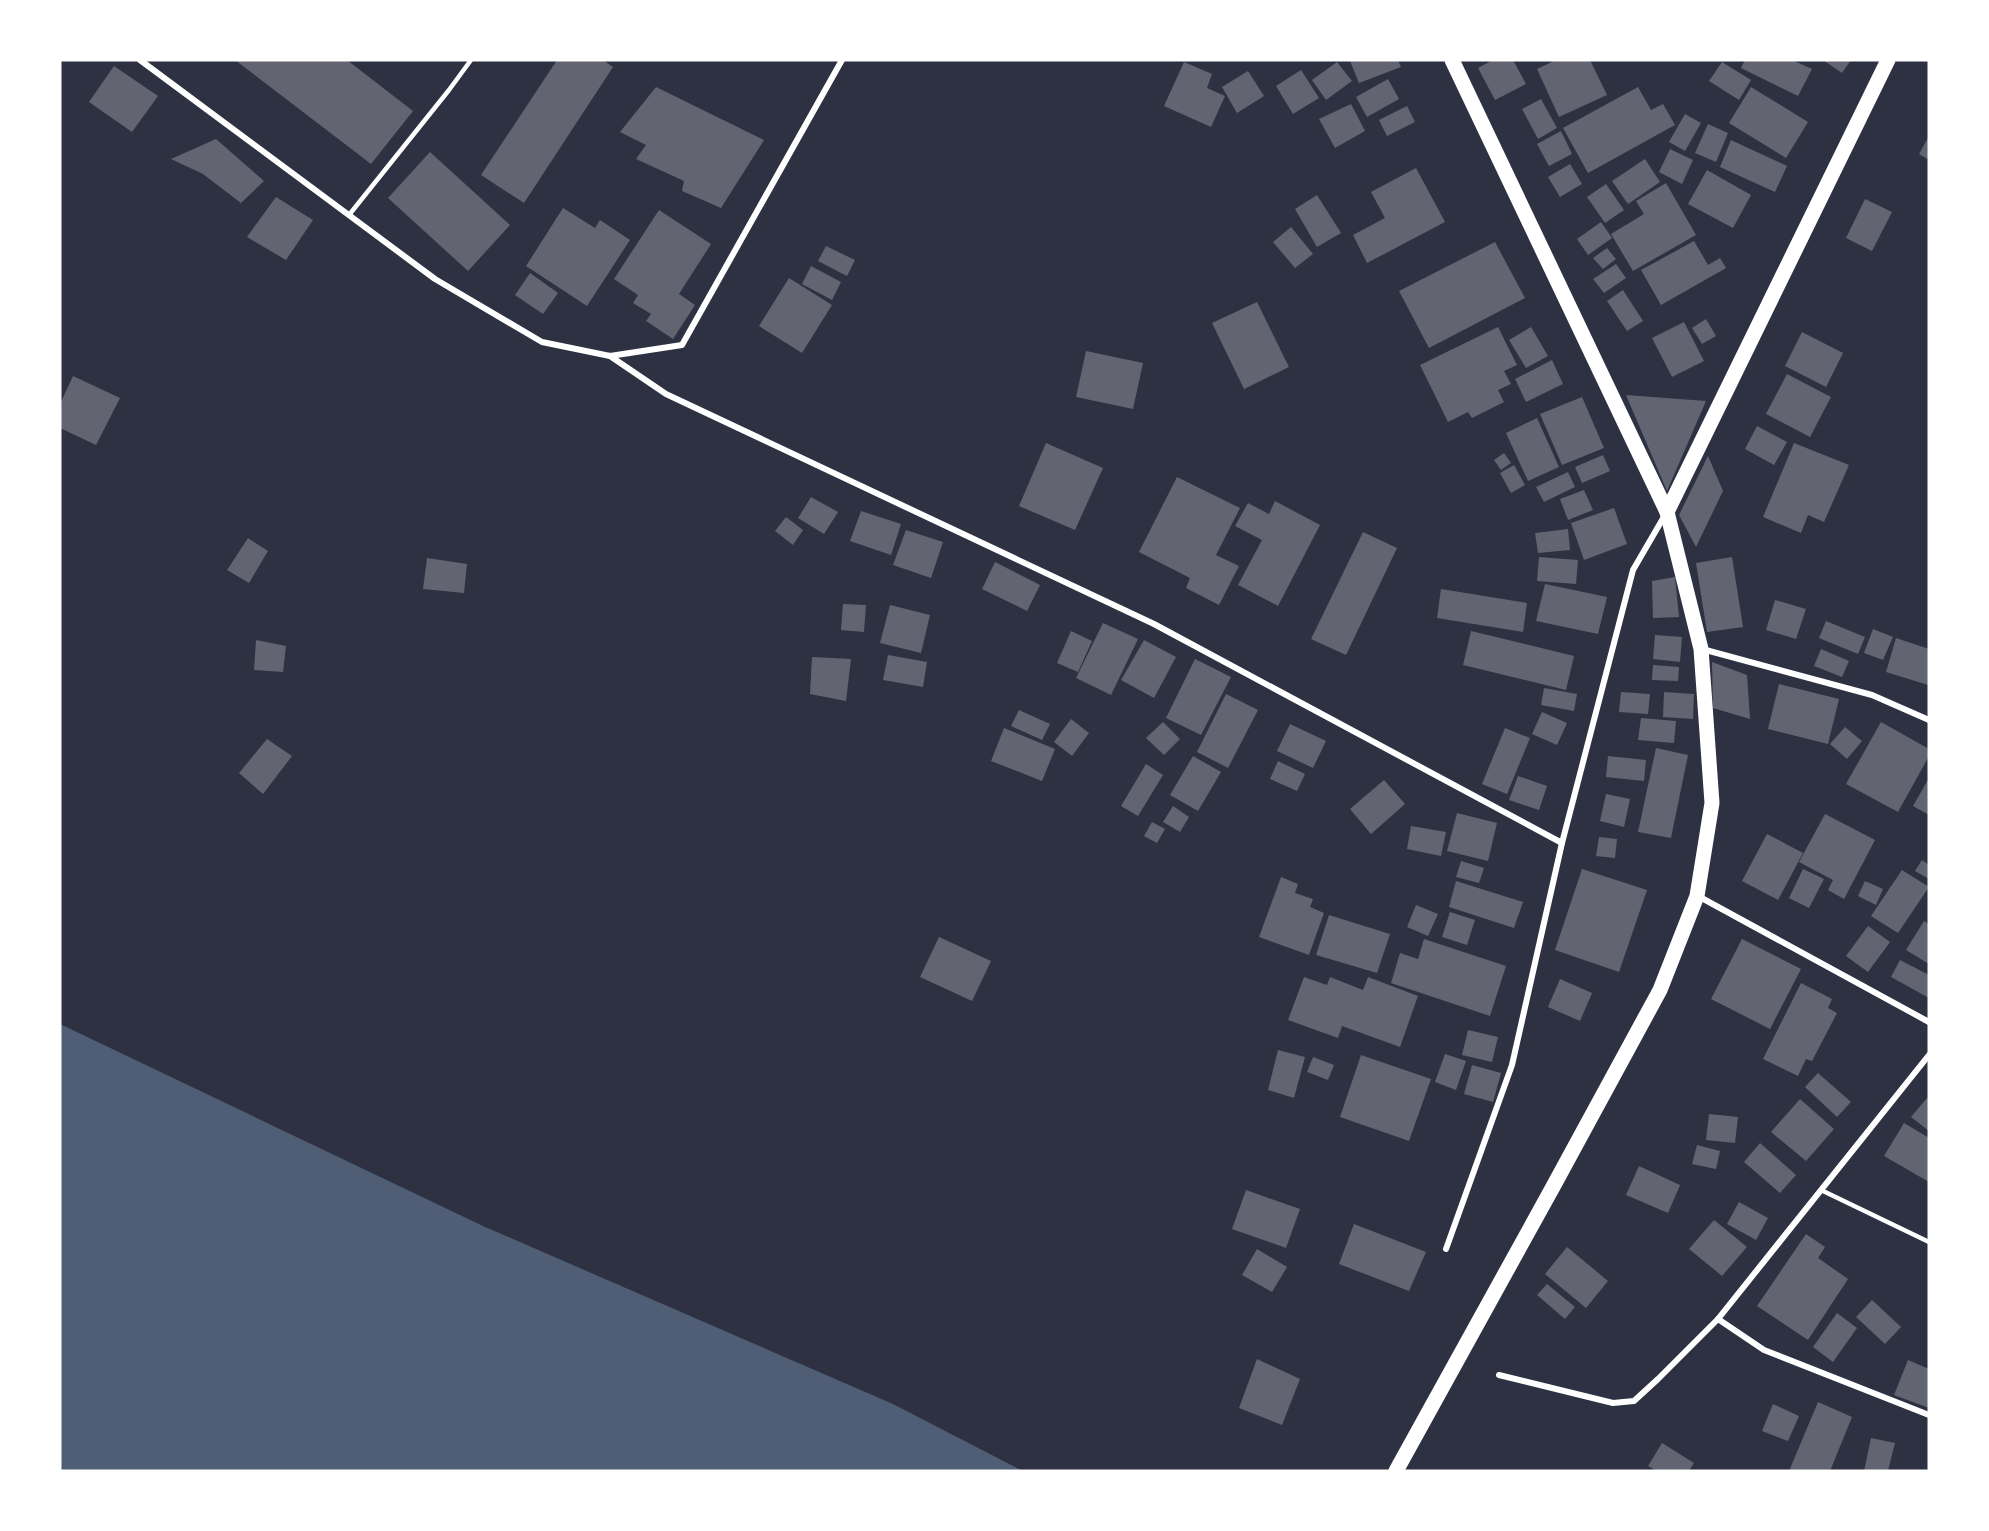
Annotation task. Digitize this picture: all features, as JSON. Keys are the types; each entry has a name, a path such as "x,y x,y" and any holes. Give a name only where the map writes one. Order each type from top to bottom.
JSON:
{"main road":[{"path":"1396,1471 1660,990 1698,896 1712,803 1701,649 1667,512 1452,60"},
{"path":"1667,512 1888,60"}],"street":[{"path":"141,60 435,279 542,342 610,357 666,394 1154,624 1562,843"},
{"path":"610,357 682,345 842,60"},
{"path":"1446,1249 1512,1065 1562,843 1633,570 1667,512"},
{"path":"1701,649 1872,695 1929,720"},
{"path":"1698,896 1929,1022"},
{"path":"1499,1375 1613,1403 1634,1401 1718,1319 1929,1055"},
{"path":"1718,1319 1764,1350 1929,1415"}],"lane":[{"path":"349,214 471,60"},
{"path":"1821,1190 1929,1242"}],"water":[{"path":"60,1024 483,1226 893,1404 1023,1471 60,1471"}],"building":[{"path":"235,60 347,60 413,111 371,164"},
{"path":"557,60 603,60 613,67 524,203 481,175"},
{"path":"1398,60 1401,67 1359,83 1350,61"},
{"path":"1493,60 1513,60 1526,84 1495,100 1478,68"},
{"path":"1556,60 1590,60 1607,95 1559,117 1537,69"},
{"path":"1745,60 1792,60 1812,69 1798,96 1741,68"},
{"path":"1823,60 1851,60 1842,73"},
{"path":"1184,62 1212,74 1207,88 1225,96 1211,127 1164,106"},
{"path":"1337,62 1352,81 1326,100 1312,80"},
{"path":"1722,62 1751,80 1739,100 1709,81"},
{"path":"114,66 158,96 132,132 89,102"},
{"path":"1301,70 1319,98 1293,114 1276,86"},
{"path":"1248,71 1264,96 1237,113 1222,87"},
{"path":"1388,79 1399,99 1367,117 1356,97"},
{"path":"656,87 764,140 721,208 682,191 684,181 636,159 646,145 620,132"},
{"path":"1638,87 1651,110 1663,104 1675,125 1588,173 1563,128"},
{"path":"1751,87 1808,122 1786,158 1729,123"},
{"path":"1541,99 1557,128 1538,139 1522,109"},
{"path":"1351,104 1365,131 1335,148 1319,119"},
{"path":"1407,106 1415,122 1387,136 1379,120"},
{"path":"1685,114 1701,123 1685,151 1669,142"},
{"path":"1708,124 1728,133 1716,162 1695,153"},
{"path":"1561,131 1572,154 1549,166 1537,144"},
{"path":"1929,136 1929,160 1919,154"},
{"path":"216,139 264,181 241,203 203,174 171,159"},
{"path":"1731,140 1787,166 1775,192 1720,167"},
{"path":"1670,149 1693,160 1682,184 1659,172"},
{"path":"430,152 510,225 468,271 388,198"},
{"path":"1645,159 1660,182 1628,204 1612,181"},
{"path":"1570,164 1582,184 1560,197 1548,177"},
{"path":"1416,168 1445,222 1367,263 1353,235 1385,218 1371,192"},
{"path":"1707,170 1751,195 1733,228 1688,204"},
{"path":"1666,183 1696,235 1633,271 1611,234 1644,214 1636,201"},
{"path":"1606,184 1624,210 1605,223 1587,197"},
{"path":"1317,195 1341,233 1317,247 1295,209"},
{"path":"276,197 313,220 286,260 247,237"},
{"path":"1865,199 1892,212 1872,251 1846,238"},
{"path":"563,208 595,228 600,220 630,240 587,306 526,266"},
{"path":"659,210 711,244 679,294 695,305 673,339 646,321 651,314 633,303 638,295 614,279"},
{"path":"1601,222 1612,238 1588,255 1577,239"},
{"path":"1291,227 1313,254 1295,268 1273,242"},
{"path":"1694,241 1708,265 1720,258 1726,268 1661,305 1641,270"},
{"path":"1495,242 1525,298 1429,348 1399,291"},
{"path":"826,246 855,260 847,276 818,261"},
{"path":"1607,248 1616,259 1603,269 1593,258"},
{"path":"1616,264 1626,278 1604,293 1593,279"},
{"path":"811,266 841,282 832,300 802,284"},
{"path":"530,273 558,293 543,314 515,295"},
{"path":"789,278 832,305 802,353 759,326"},
{"path":"1623,290 1643,321 1627,331 1607,301"},
{"path":"1257,302 1289,367 1244,389 1212,323"},
{"path":"1706,319 1716,336 1702,344 1692,328"},
{"path":"1684,322 1704,361 1672,377 1652,338"},
{"path":"1498,327 1517,365 1504,371 1511,384 1498,390 1504,402 1472,418 1468,412 1448,422 1420,365"},
{"path":"1531,327 1548,356 1526,368 1509,340"},
{"path":"1802,332 1843,353 1826,387 1785,366"},
{"path":"1086,351 1143,363 1133,409 1076,397"},
{"path":"1552,360 1563,384 1526,402 1515,379"},
{"path":"1787,374 1831,397 1810,437 1766,414"},
{"path":"73,376 120,398 96,445 60,428 60,404"},
{"path":"1626,395 1706,401 1667,491"},
{"path":"1582,397 1604,448 1562,465 1540,414"},
{"path":"1537,418 1559,467 1528,481 1506,433"},
{"path":"1757,426 1787,442 1774,465 1745,449"},
{"path":"1046,443 1103,468 1075,530 1019,506"},
{"path":"1794,443 1849,465 1824,522 1808,515 1801,533 1763,517"},
{"path":"1504,453 1511,463 1501,470 1494,460"},
{"path":"1603,455 1610,471 1582,483 1575,467"},
{"path":"1708,456 1723,491 1696,547 1679,515"},
{"path":"1514,465 1525,485 1511,493 1500,473"},
{"path":"1568,472 1575,487 1544,502 1536,487"},
{"path":"1177,477 1240,508 1216,555 1239,566 1219,605 1186,588 1190,578 1139,552"},
{"path":"1584,490 1593,510 1568,520 1560,499"},
{"path":"811,497 838,512 824,534 798,518"},
{"path":"1275,501 1320,525 1278,606 1238,585 1262,540 1235,526 1248,503 1269,514"},
{"path":"1614,508 1627,544 1584,560 1571,523"},
{"path":"861,511 901,524 891,555 850,541"},
{"path":"786,517 803,530 793,545 775,531"},
{"path":"1568,529 1570,550 1538,553 1535,533"},
{"path":"906,530 943,542 931,578 893,565"},
{"path":"1363,532 1397,548 1346,655 1311,639"},
{"path":"248,538 268,551 249,583 227,570"},
{"path":"1539,557 1578,560 1576,584 1537,581"},
{"path":"1732,557 1743,627 1707,632 1696,563"},
{"path":"427,558 467,564 464,593 423,589"},
{"path":"995,562 1040,585 1027,611 982,589"},
{"path":"1675,577 1679,617 1653,618 1652,581"},
{"path":"1545,584 1607,597 1598,634 1536,621"},
{"path":"1441,589 1527,603 1523,632 1437,618"},
{"path":"1775,600 1806,609 1796,639 1766,630"},
{"path":"843,604 866,605 864,632 841,630"},
{"path":"890,605 930,615 921,653 880,643"},
{"path":"1826,621 1865,637 1858,654 1819,638"},
{"path":"1103,623 1138,639 1111,695 1076,678"},
{"path":"1873,629 1893,637 1883,660 1864,653"},
{"path":"1071,631 1092,641 1078,672 1057,663"},
{"path":"1471,631 1574,656 1566,690 1463,665"},
{"path":"1655,635 1682,637 1680,662 1653,659"},
{"path":"1896,638 1929,649 1928,685 1886,672"},
{"path":"256,640 286,646 283,672 254,670"},
{"path":"1144,640 1176,657 1154,698 1121,680"},
{"path":"1821,649 1849,661 1842,677 1814,666"},
{"path":"888,655 927,662 923,687 883,680"},
{"path":"812,657 851,659 846,701 810,694"},
{"path":"1195,659 1231,677 1201,735 1166,718"},
{"path":"1712,662 1747,675 1750,719 1713,708"},
{"path":"1653,665 1679,667 1678,681 1652,680"},
{"path":"1779,684 1839,699 1828,744 1768,729"},
{"path":"1544,688 1577,694 1574,711 1541,705"},
{"path":"1621,692 1650,694 1648,714 1619,712"},
{"path":"1664,692 1694,694 1693,719 1663,717"},
{"path":"1226,694 1258,710 1228,768 1197,752"},
{"path":"1019,710 1050,724 1042,740 1011,726"},
{"path":"1542,712 1567,723 1557,745 1532,734"},
{"path":"1641,718 1676,721 1674,743 1638,740"},
{"path":"1071,719 1089,733 1072,756 1054,742"},
{"path":"1163,722 1180,739 1164,755 1146,738"},
{"path":"1881,722 1929,749 1929,756 1898,812 1846,784"},
{"path":"1290,724 1326,741 1313,768 1277,751"},
{"path":"1845,727 1862,741 1847,759 1830,744"},
{"path":"1004,728 1055,749 1042,781 991,761"},
{"path":"1505,728 1530,738 1507,794 1482,784"},
{"path":"267,739 292,756 263,794 239,773"},
{"path":"1656,748 1688,755 1671,838 1638,832"},
{"path":"1193,756 1221,772 1198,811 1170,795"},
{"path":"1608,756 1646,760 1644,781 1606,777"},
{"path":"1278,761 1305,774 1297,791 1270,779"},
{"path":"1146,764 1163,775 1138,816 1121,806"},
{"path":"1518,776 1547,786 1539,810 1509,800"},
{"path":"1929,778 1929,815 1913,806"},
{"path":"1384,780 1405,804 1371,834 1350,809"},
{"path":"1606,794 1630,799 1624,827 1600,821"},
{"path":"1173,806 1189,817 1180,832 1163,822"},
{"path":"1457,813 1497,823 1488,861 1447,851"},
{"path":"1825,814 1875,840 1844,899 1828,890 1833,880 1799,862"},
{"path":"1152,822 1165,829 1157,843 1144,836"},
{"path":"1411,826 1446,832 1441,856 1407,849"},
{"path":"1767,834 1803,853 1778,900 1742,881"},
{"path":"1599,837 1617,839 1615,858 1596,856"},
{"path":"1922,860 1929,865 1929,879 1915,871"},
{"path":"1461,861 1484,868 1479,883 1456,877"},
{"path":"1582,869 1647,890 1619,972 1555,950"},
{"path":"1803,869 1824,879 1809,908 1789,898"},
{"path":"1902,870 1929,887 1898,933 1871,916"},
{"path":"1281,877 1298,884 1295,893 1313,899 1310,907 1324,913 1309,955 1259,937"},
{"path":"1456,881 1523,902 1514,928 1449,907"},
{"path":"1865,881 1883,889 1876,905 1858,896"},
{"path":"1416,905 1438,914 1428,936 1407,927"},
{"path":"1450,912 1475,920 1467,945 1442,937"},
{"path":"1329,915 1390,934 1377,973 1316,955"},
{"path":"1924,921 1929,924 1929,964 1906,950"},
{"path":"1868,926 1890,942 1868,972 1846,956"},
{"path":"939,937 991,961 972,1001 920,977"},
{"path":"1424,939 1506,966 1490,1016 1391,983 1400,953 1418,959"},
{"path":"1742,939 1801,969 1770,1029 1711,999"},
{"path":"1900,960 1929,975 1929,998 1891,977"},
{"path":"1304,977 1327,985 1330,977 1363,990 1368,977 1418,996 1400,1047 1342,1026 1338,1038 1288,1020"},
{"path":"1560,979 1592,993 1580,1021 1548,1007"},
{"path":"1801,983 1832,999 1828,1008 1837,1013 1812,1061 1806,1059 1798,1076 1763,1059"},
{"path":"1468,1030 1498,1037 1492,1062 1462,1055"},
{"path":"1278,1050 1305,1057 1294,1098 1268,1090"},
{"path":"1445,1054 1466,1061 1456,1090 1435,1082"},
{"path":"1361,1055 1431,1079 1409,1141 1340,1117"},
{"path":"1313,1057 1334,1065 1328,1080 1307,1072"},
{"path":"1472,1065 1501,1073 1493,1102 1464,1094"},
{"path":"1818,1073 1851,1102 1837,1117 1805,1087"},
{"path":"1927,1098 1929,1099 1929,1131 1911,1117"},
{"path":"1800,1099 1834,1129 1806,1161 1771,1132"},
{"path":"1709,1114 1738,1117 1735,1143 1706,1140"},
{"path":"1904,1123 1929,1138 1929,1182 1884,1156"},
{"path":"1760,1143 1796,1175 1780,1193 1744,1162"},
{"path":"1697,1145 1720,1151 1716,1169 1692,1164"},
{"path":"1639,1166 1680,1185 1668,1213 1626,1195"},
{"path":"1246,1190 1300,1209 1286,1248 1232,1229"},
{"path":"1739,1202 1768,1218 1756,1240 1727,1224"},
{"path":"1714,1220 1747,1247 1722,1276 1689,1249"},
{"path":"1354,1224 1426,1252 1409,1291 1339,1264"},
{"path":"1806,1234 1825,1247 1818,1258 1848,1279 1808,1340 1757,1306"},
{"path":"1567,1247 1608,1281 1586,1308 1545,1274"},
{"path":"1257,1249 1287,1267 1272,1292 1242,1275"},
{"path":"1547,1284 1575,1307 1565,1319 1537,1295"},
{"path":"1872,1300 1901,1327 1885,1344 1856,1317"},
{"path":"1837,1313 1857,1328 1833,1362 1813,1347"},
{"path":"1257,1359 1300,1379 1282,1425 1239,1408"},
{"path":"1908,1360 1929,1369 1929,1408 1894,1395"},
{"path":"1818,1402 1852,1417 1830,1471 1789,1471"},
{"path":"1773,1404 1799,1416 1788,1441 1762,1431"},
{"path":"1871,1438 1895,1443 1888,1471 1864,1471"},
{"path":"1662,1443 1694,1463 1689,1471 1657,1471 1648,1466"}]}
